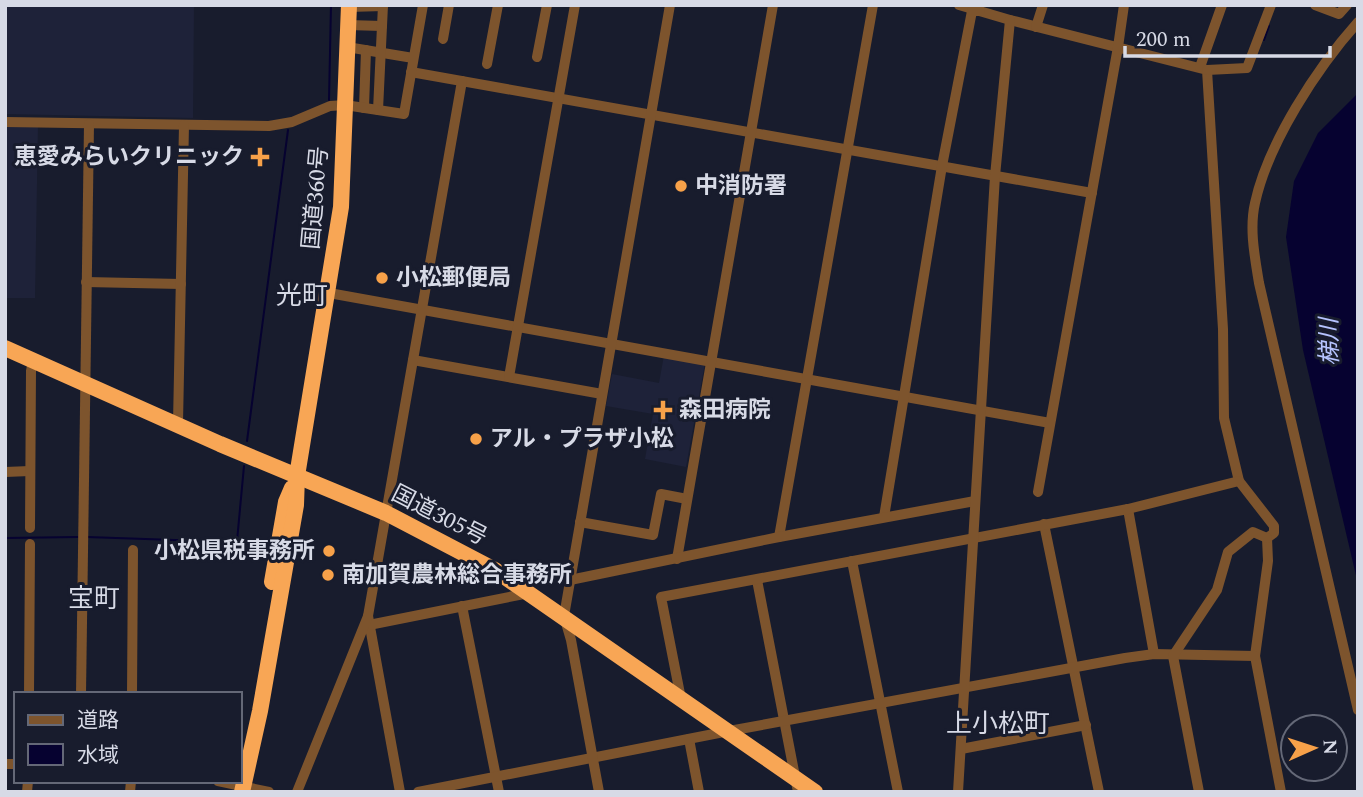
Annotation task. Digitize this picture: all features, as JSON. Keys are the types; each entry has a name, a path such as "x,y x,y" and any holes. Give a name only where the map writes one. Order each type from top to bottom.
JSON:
{"highway":[{"name":"国道360号","path":"242,763 260,711 296,505 297,476 341,206 349,6"},
{"name":"国道305号","path":"5,348 386,513 495,570 729,731 797,785 816,792"},
{"name":"国道360号","path":"242,743 286,502 297,476"}],"street":[{"path":"5,122 283,125 330,106 404,114 423,5"},
{"path":"443,39 449,5"},
{"path":"487,64 498,5"},
{"path":"537,57 547,5"},
{"path":"509,377 575,5"},
{"path":"599,792 571,640 564,616 670,5"},
{"path":"677,559 773,5"},
{"path":"779,537 873,5"},
{"path":"960,5 981,8 1036,27 1204,68 1247,68 1271,5"},
{"path":"1036,27 1043,5"},
{"path":"1038,492 1124,5"},
{"path":"1199,792 1173,656 1217,590 1228,552 1249,533 1267,537 1274,533 1274,527 1239,481 1226,433 1223,402 1223,316 1204,68 1222,5"},
{"path":"1315,5 1339,14 1348,5"},
{"path":"349,6 383,6 378,110"},
{"path":"884,517 942,166 972,12 981,8"},
{"path":"958,792 995,176 1010,20"},
{"path":"1358,22 1314,79 1283,132 1262,181 1253,220 1259,283 1358,710"},
{"path":"348,25 382,26"},
{"path":"347,47 414,58"},
{"path":"364,108 366,50"},
{"path":"411,72 1091,192"},
{"path":"297,792 369,621 462,80"},
{"path":"81,692 89,124"},
{"path":"178,423 184,125"},
{"path":"86,282 181,284"},
{"path":"328,293 1050,423"},
{"path":"413,360 602,394"},
{"path":"30,528 33,361"},
{"path":"5,472 30,471"},
{"path":"681,699 661,597 1128,509 1239,481"},
{"path":"580,522 653,535 661,495 687,499"},
{"path":"570,580 779,537 975,501"},
{"path":"1128,509 1154,654"},
{"path":"1044,524 1099,792"},
{"path":"1267,537 1268,561 1255,656 1281,792"},
{"path":"29,692 30,544"},
{"path":"132,692 133,550"},
{"path":"852,561 898,792"},
{"path":"757,579 797,785"},
{"path":"369,621 529,593"},
{"path":"462,606 499,792"},
{"path":"369,621 400,792"},
{"path":"418,792 881,702 1154,654 1255,656"},
{"path":"961,750 1086,725"},
{"path":"689,740 699,792"},
{"path":"234,786 269,792"}],"shaded area":[{"path":"5,5 194,5 193,118 5,114"},
{"path":"5,124 38,125 35,298 5,298"},
{"name":"森田病院","path":"664,355 705,363 686,467 645,459 653,414 606,406 612,374 659,383"}],"water":[{"name":"梯川","path":"1358,93 1358,584 1303,350 1286,237 1294,181 1318,133"}],"waterway":[{"path":"329,100 331,5"},
{"path":"1264,40 1269,26"},
{"path":"247,441 288,130"},
{"path":"87,537 237,541 244,466"},
{"path":"5,538 78,537"}],"place":[{"name":"恵愛みらいクリニック","path":"260,157"},
{"name":"中消防署","path":"681,186"},
{"name":"小松郵便局","path":"382,278"},
{"name":"森田病院","path":"663,410"},
{"name":"アル・プラザ小松","path":"476,439"},
{"name":"小松県税事務所","path":"329,551"},
{"name":"南加賀農林総合事務所","path":"328,575"}],"district":[{"name":"光町","path":"302,296"},
{"name":"宝町","path":"94,599"},
{"name":"上小松町","path":"998,724"}]}
